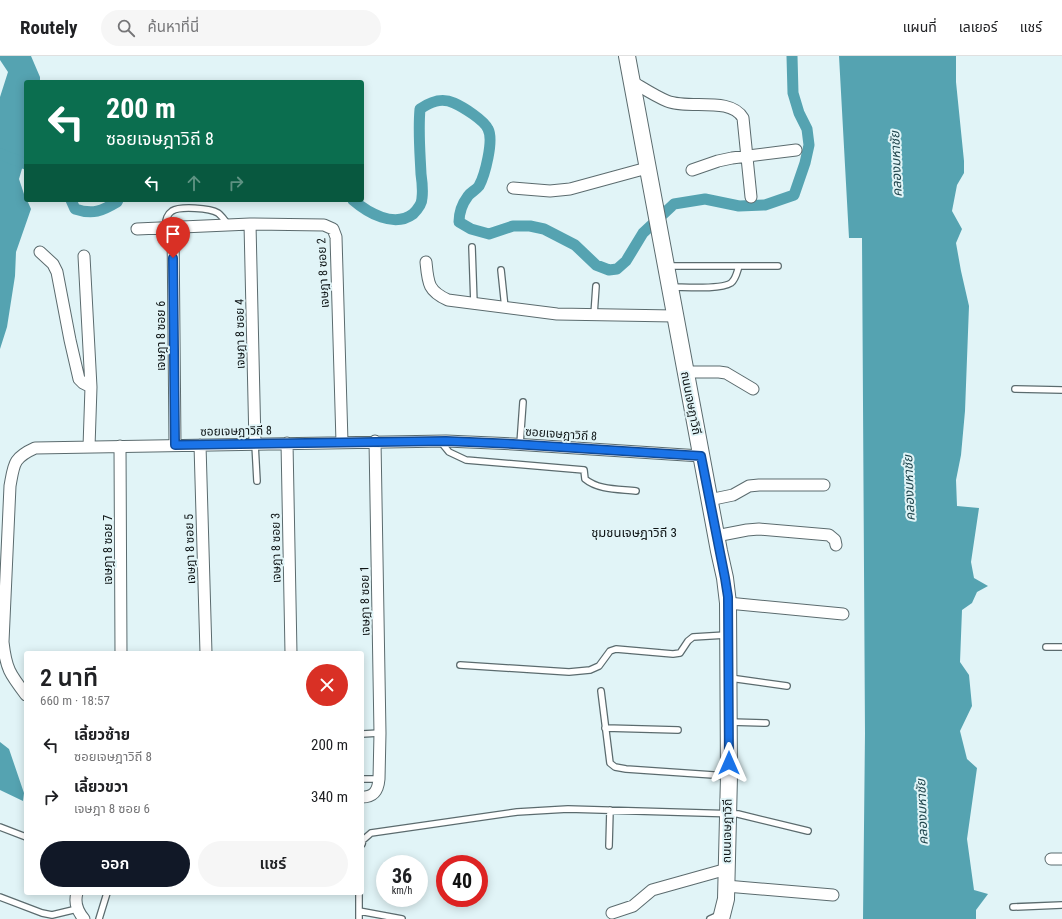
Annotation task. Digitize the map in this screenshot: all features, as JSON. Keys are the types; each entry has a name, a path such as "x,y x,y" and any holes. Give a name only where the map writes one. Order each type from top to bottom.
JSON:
{"street":[{"name":"ถนนเจษฎาวิถี","path":"627,56 674,316 725,578 728,604 729,776 727,869 726,899 718,917"},
{"path":"632,81 666,101 680,105 727,106 740,113 743,118 751,197"},
{"path":"692,170 718,161 796,150"},
{"path":"513,188 550,191 570,189 647,168"},
{"name":"เจษฎา 8 ซอย 2","path":"137,229 250,224 324,225 333,229 336,237 342,442"},
{"name":"เจษฎา 8 ซอย 4","path":"250,224 255,444"},
{"name":"เจษฎา 8 ซอย 6","path":"169,227 175,445"},
{"path":"40,252 53,264 57,272 79,379 91,387"},
{"path":"84,256 91,387 89,447"},
{"path":"426,262 428,282 432,290 439,296 448,300 557,314 674,316"},
{"path":"70,340 88,338"},
{"path":"685,372 726,373 753,389"},
{"name":"เจษฎา 8 ซอย 1","path":"364,797 370,797 375,793 379,779 380,733 375,441"},
{"name":"ซอยเจษฎาวิถี 8","path":"24,692 11,675 5,660 1,642 10,486 13,467 21,455 35,448 440,441 520,444 701,456"},
{"name":"เจษฎา 8 ซอย 3","path":"287,443 290,651"},
{"name":"เจษฎา 8 ซอย 5","path":"200,445 206,651"},
{"name":"เจษฎา 8 ซอย 7","path":"120,446 121,651"},
{"path":"709,500 733,495 749,486 824,485"},
{"path":"716,536 759,529 829,535 835,540 836,544"},
{"path":"728,604 843,614"},
{"path":"612,913 632,906 652,890 727,869"},
{"path":"726,886 833,895"},
{"path":"76,895 77,909 84,919"}],"lane":[{"path":"169,227 166,220 168,214 173,210 198,208 211,210 219,214 229,225"},
{"path":"472,247 474,304"},
{"path":"665,266 778,266"},
{"path":"669,287 721,287 731,283 736,277 739,266"},
{"path":"501,270 506,308"},
{"path":"594,314 596,286"},
{"path":"1015,389 1062,390"},
{"path":"520,444 523,402"},
{"path":"440,441 449,452 466,460 584,470 585,479 590,483 600,486 636,491"},
{"path":"255,444 257,481"},
{"path":"460,665 570,672 590,670 599,666 610,651 616,649 673,654 680,653 688,641 693,637 728,635"},
{"path":"1046,647 1062,647"},
{"path":"729,678 787,686"},
{"path":"601,691 610,763 615,767 729,776"},
{"path":"729,722 766,723"},
{"path":"605,728 678,730"},
{"path":"364,734 380,733"},
{"path":"364,779 379,779"},
{"path":"364,839 371,833 517,812 568,809 728,813 749,816 808,831"},
{"path":"610,810 610,846"},
{"path":"0,827 24,836"},
{"path":"99,919 106,895"},
{"path":"359,895 359,919"},
{"path":"0,896 42,913 52,915 77,909"},
{"path":"1013,907 1062,905"},
{"path":"359,911 402,919"}],"water":[{"path":"0,56 31,56 40,80 24,80 24,162 19,179 24,194 24,202 28,202 31,209 16,252 15,276 7,327 0,349 0,97 8,72 0,60"},
{"name":"คลองมหาชัย","path":"839,56 956,56 956,82 964,173 957,185 952,211 962,229 956,243 969,306 965,411 961,455 956,480 957,506 979,508 971,562 974,578 988,586 977,592 972,603 962,610 960,662 969,675 972,706 960,731 967,759 977,768 967,839 974,890 988,894 976,910 976,919 863,919 865,733 862,238 849,238"},
{"path":"0,742 9,749 24,793 23,801 0,790"}],"waterway":[{"path":"355,202 374,214 398,220 406,218 418,209 422,200 419,142 420,109 436,101 449,101 463,107 478,118 486,125 490,134 488,158 484,174 479,186 464,202 460,212 459,222 471,229 489,234 513,226 530,226 544,229 575,245 596,265 609,270 617,269 626,261 643,233 674,204 705,199 739,206 765,205 794,195 805,163 809,145 807,129 799,113 793,93 792,56"},
{"path":"0,154 24,163"},
{"path":"72,202 75,209 87,212 107,208 117,202"}],"district":[{"name":"ชุมชนเจษฎาวิถี 3","path":"634,532"}],"route":[{"path":"173,258 175,445 446,441 701,456 728,597 729,763"}]}
